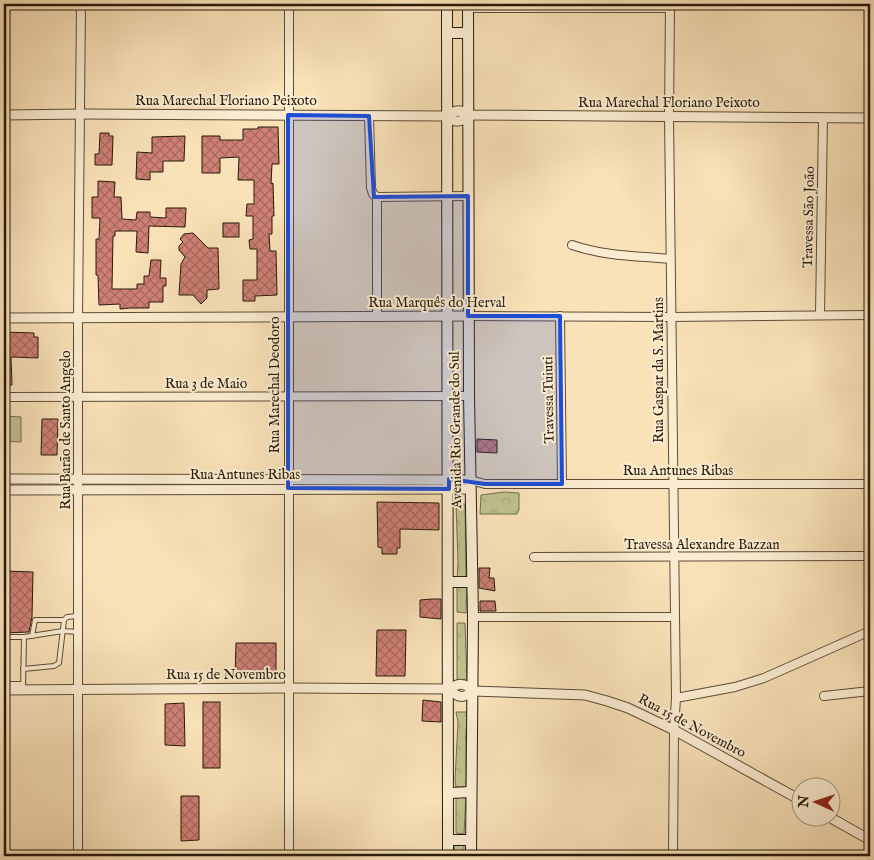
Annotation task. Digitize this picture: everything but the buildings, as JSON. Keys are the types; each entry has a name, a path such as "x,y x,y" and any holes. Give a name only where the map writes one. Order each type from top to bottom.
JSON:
{"main road":[{"name":"Avenida Rio Grande do Sul","path":"447,4 448,856"},
{"name":"Avenida Rio Grande do Sul","path":"468,6 468,316 473,691 471,856"},
{"path":"447,33 468,33"},
{"path":"449,582 472,582"},
{"path":"449,792 471,792"},
{"path":"449,840 471,840"}],"street":[{"name":"Rua Barão de Santo Angelo","path":"78,856 78,318 82,114 81,4"},
{"name":"Rua Marechal Deodoro","path":"289,4 289,856"},
{"path":"468,6 670,6"},
{"name":"Rua Gaspar da S. Martins","path":"670,6 668,116 676,698 673,856"},
{"name":"Rua Marechal Floriano Peixoto","path":"4,115 447,116 458,122 464,120 468,115 870,118"},
{"path":"369,116 371,188 376,197 377,316"},
{"name":"Travessa São João","path":"820,315 823,118"},
{"path":"376,197 468,196"},
{"path":"572,245 608,254 670,258"},
{"name":"Rua Marquês do Herval","path":"4,318 870,315"},
{"name":"Travessa Tuiuti","path":"560,316 562,484"},
{"name":"Rua 3 de Maio","path":"4,397 469,396"},
{"name":"Rua Antunes Ribas","path":"4,479 288,484 870,484"},
{"name":"Rua Antunes Ribas","path":"4,490 288,484"},
{"name":"Travessa Alexandre Bazzan","path":"534,557 870,556"},
{"path":"472,617 674,617"},
{"path":"676,698 734,687 764,678 870,632"},
{"name":"Rua 15 de Novembro","path":"4,690 23,687 79,689 449,689 461,683 473,691"},
{"name":"Rua 15 de Novembro","path":"449,689 461,698 473,691 585,695 628,708 674,730 792,795"},
{"path":"824,696 870,691"},
{"path":"842,824 870,840"}],"lane":[{"path":"32,636 36,620 64,620 67,617 79,616"},
{"path":"23,668 54,666 59,663 64,620"},
{"path":"4,637 24,637 63,631 79,632"},
{"path":"4,684 23,687 24,637"}],"highlighted area":[{"path":"288,115 369,116 374,197 468,196 468,316 560,316 562,484 485,484 449,479 449,489 288,488"}],"green space":[{"path":"4,416 21,417 21,442 4,441"},
{"path":"504,492 519,493 519,510 517,514 480,514 481,495"},
{"path":"456,504 465,504 466,580 457,582 458,561"},
{"path":"457,583 467,584 466,613 457,612"},
{"path":"457,623 465,623 467,679 457,680"},
{"path":"456,712 466,712 470,717 466,730 466,787 456,787 455,780 458,722"},
{"path":"456,796 466,796 464,834 456,833"},
{"path":"464,844 464,856 455,856 454,845"}]}
